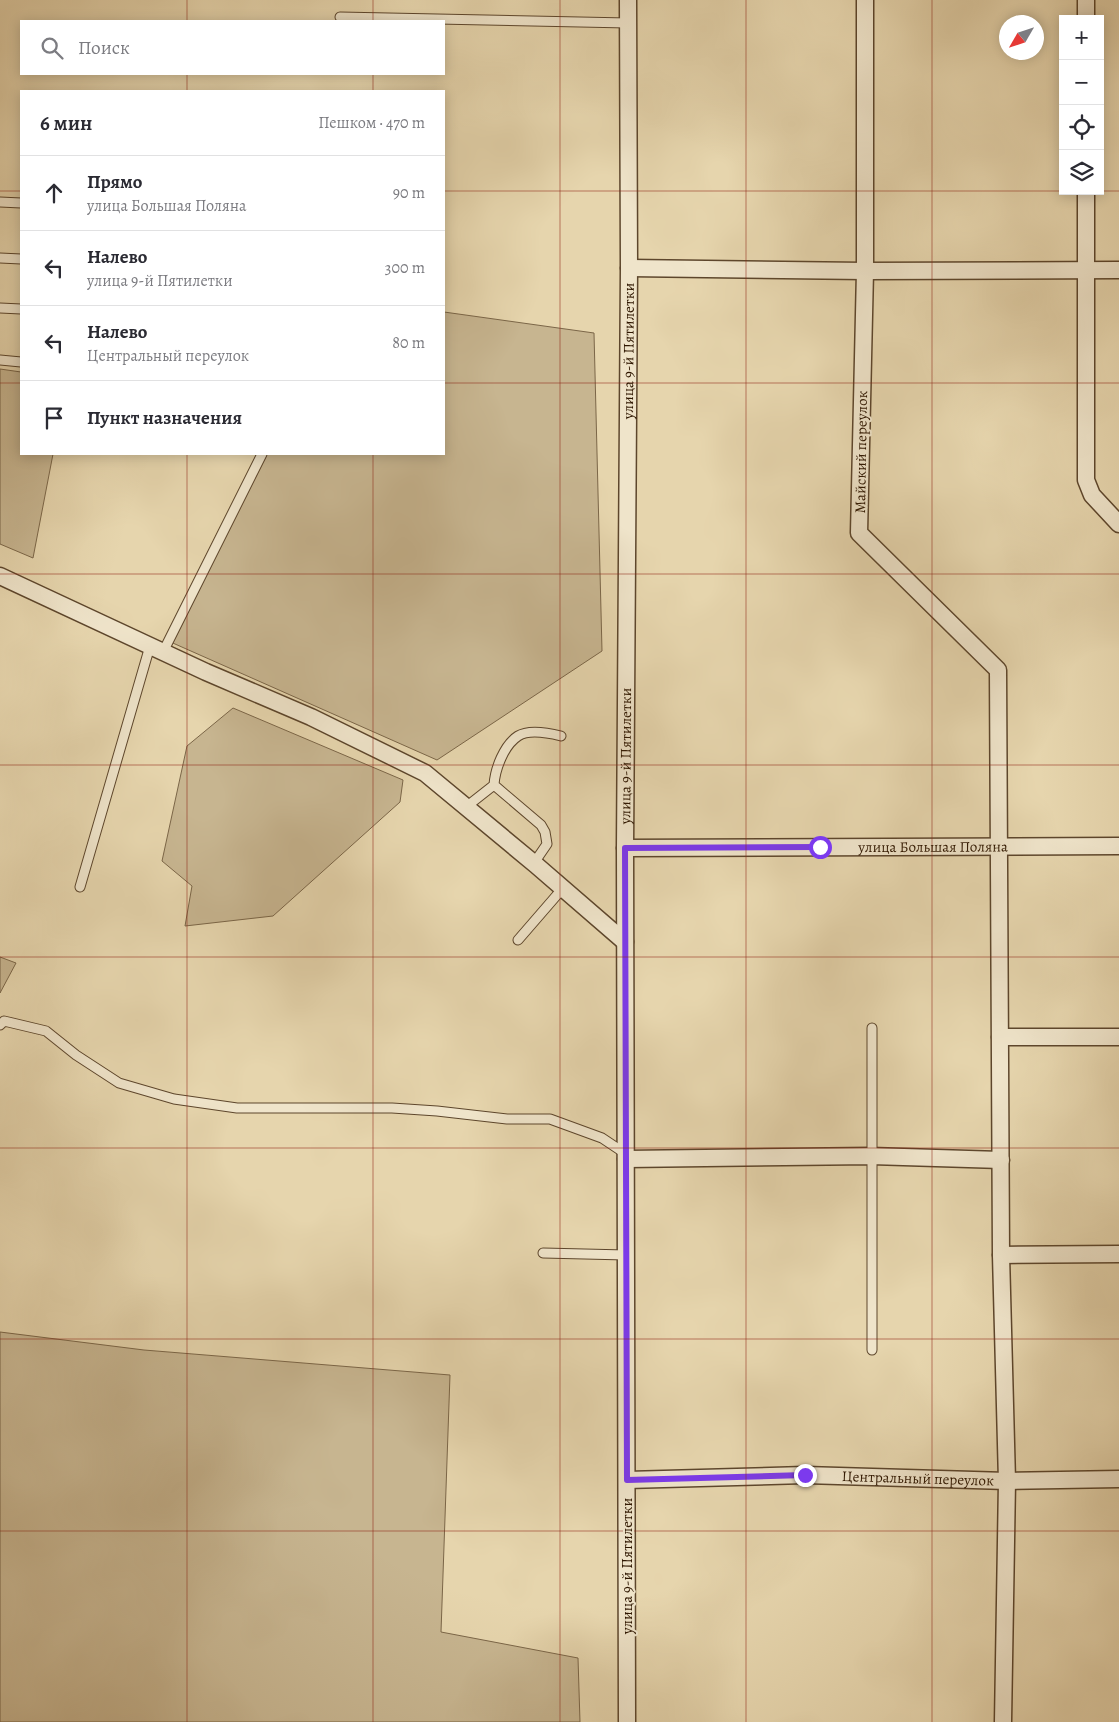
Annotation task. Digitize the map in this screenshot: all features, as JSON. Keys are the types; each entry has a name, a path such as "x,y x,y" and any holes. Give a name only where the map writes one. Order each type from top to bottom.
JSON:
{"street":[{"name":"улица 9-й Пятилетки","path":"627,1722 625,848 629,268 628,0"},
{"name":"Майский переулок","path":"865,0 865,271 859,533 998,670 1001,1256 1007,1481 1003,1722"},
{"path":"1086,0 1086,15"},
{"path":"1086,195 1086,480 1092,495 1119,524"},
{"path":"629,268 865,271 1119,270"},
{"path":"0,576 156,649 311,717 425,773 534,863 625,942"},
{"name":"улица Большая Поляна","path":"625,848 1119,846"},
{"path":"1000,1038 1119,1037"},
{"path":"626,1156 871,1156 1000,1160"},
{"path":"1001,1256 1119,1254"},
{"name":"Центральный переулок","path":"627,1480 805,1475 1007,1481 1119,1479"}],"lane":[{"path":"340,17 628,23"},
{"path":"0,202 20,203"},
{"path":"0,258 20,259"},
{"path":"0,308 20,309"},
{"path":"0,360 20,362"},
{"path":"80,887 156,649 261,455"},
{"path":"494,785 494,774 503,753 518,736 539,732 561,736"},
{"path":"466,807 494,785"},
{"path":"494,785 541,824 548,844 534,863"},
{"path":"518,940 563,888"},
{"path":"0,1025 4,1022 46,1031 76,1055 119,1083 174,1099 237,1108 392,1108 507,1119 550,1120 602,1138 626,1156"},
{"path":"872,1028 872,1350"},
{"path":"543,1253 626,1255"}],"shaded area":[{"path":"445,312 594,333 602,651 437,760 166,640 264,455 445,455"},
{"path":"0,369 20,372 20,455 53,455 33,558 0,544"},
{"path":"233,708 403,780 400,802 273,916 185,926 192,886 162,861 187,746"},
{"path":"0,957 16,963 0,993"},
{"path":"0,1332 144,1350 450,1375 441,1632 578,1658 580,1722 0,1722"}],"route":[{"path":"805,1475 627,1480 625,848 820,847"}]}
